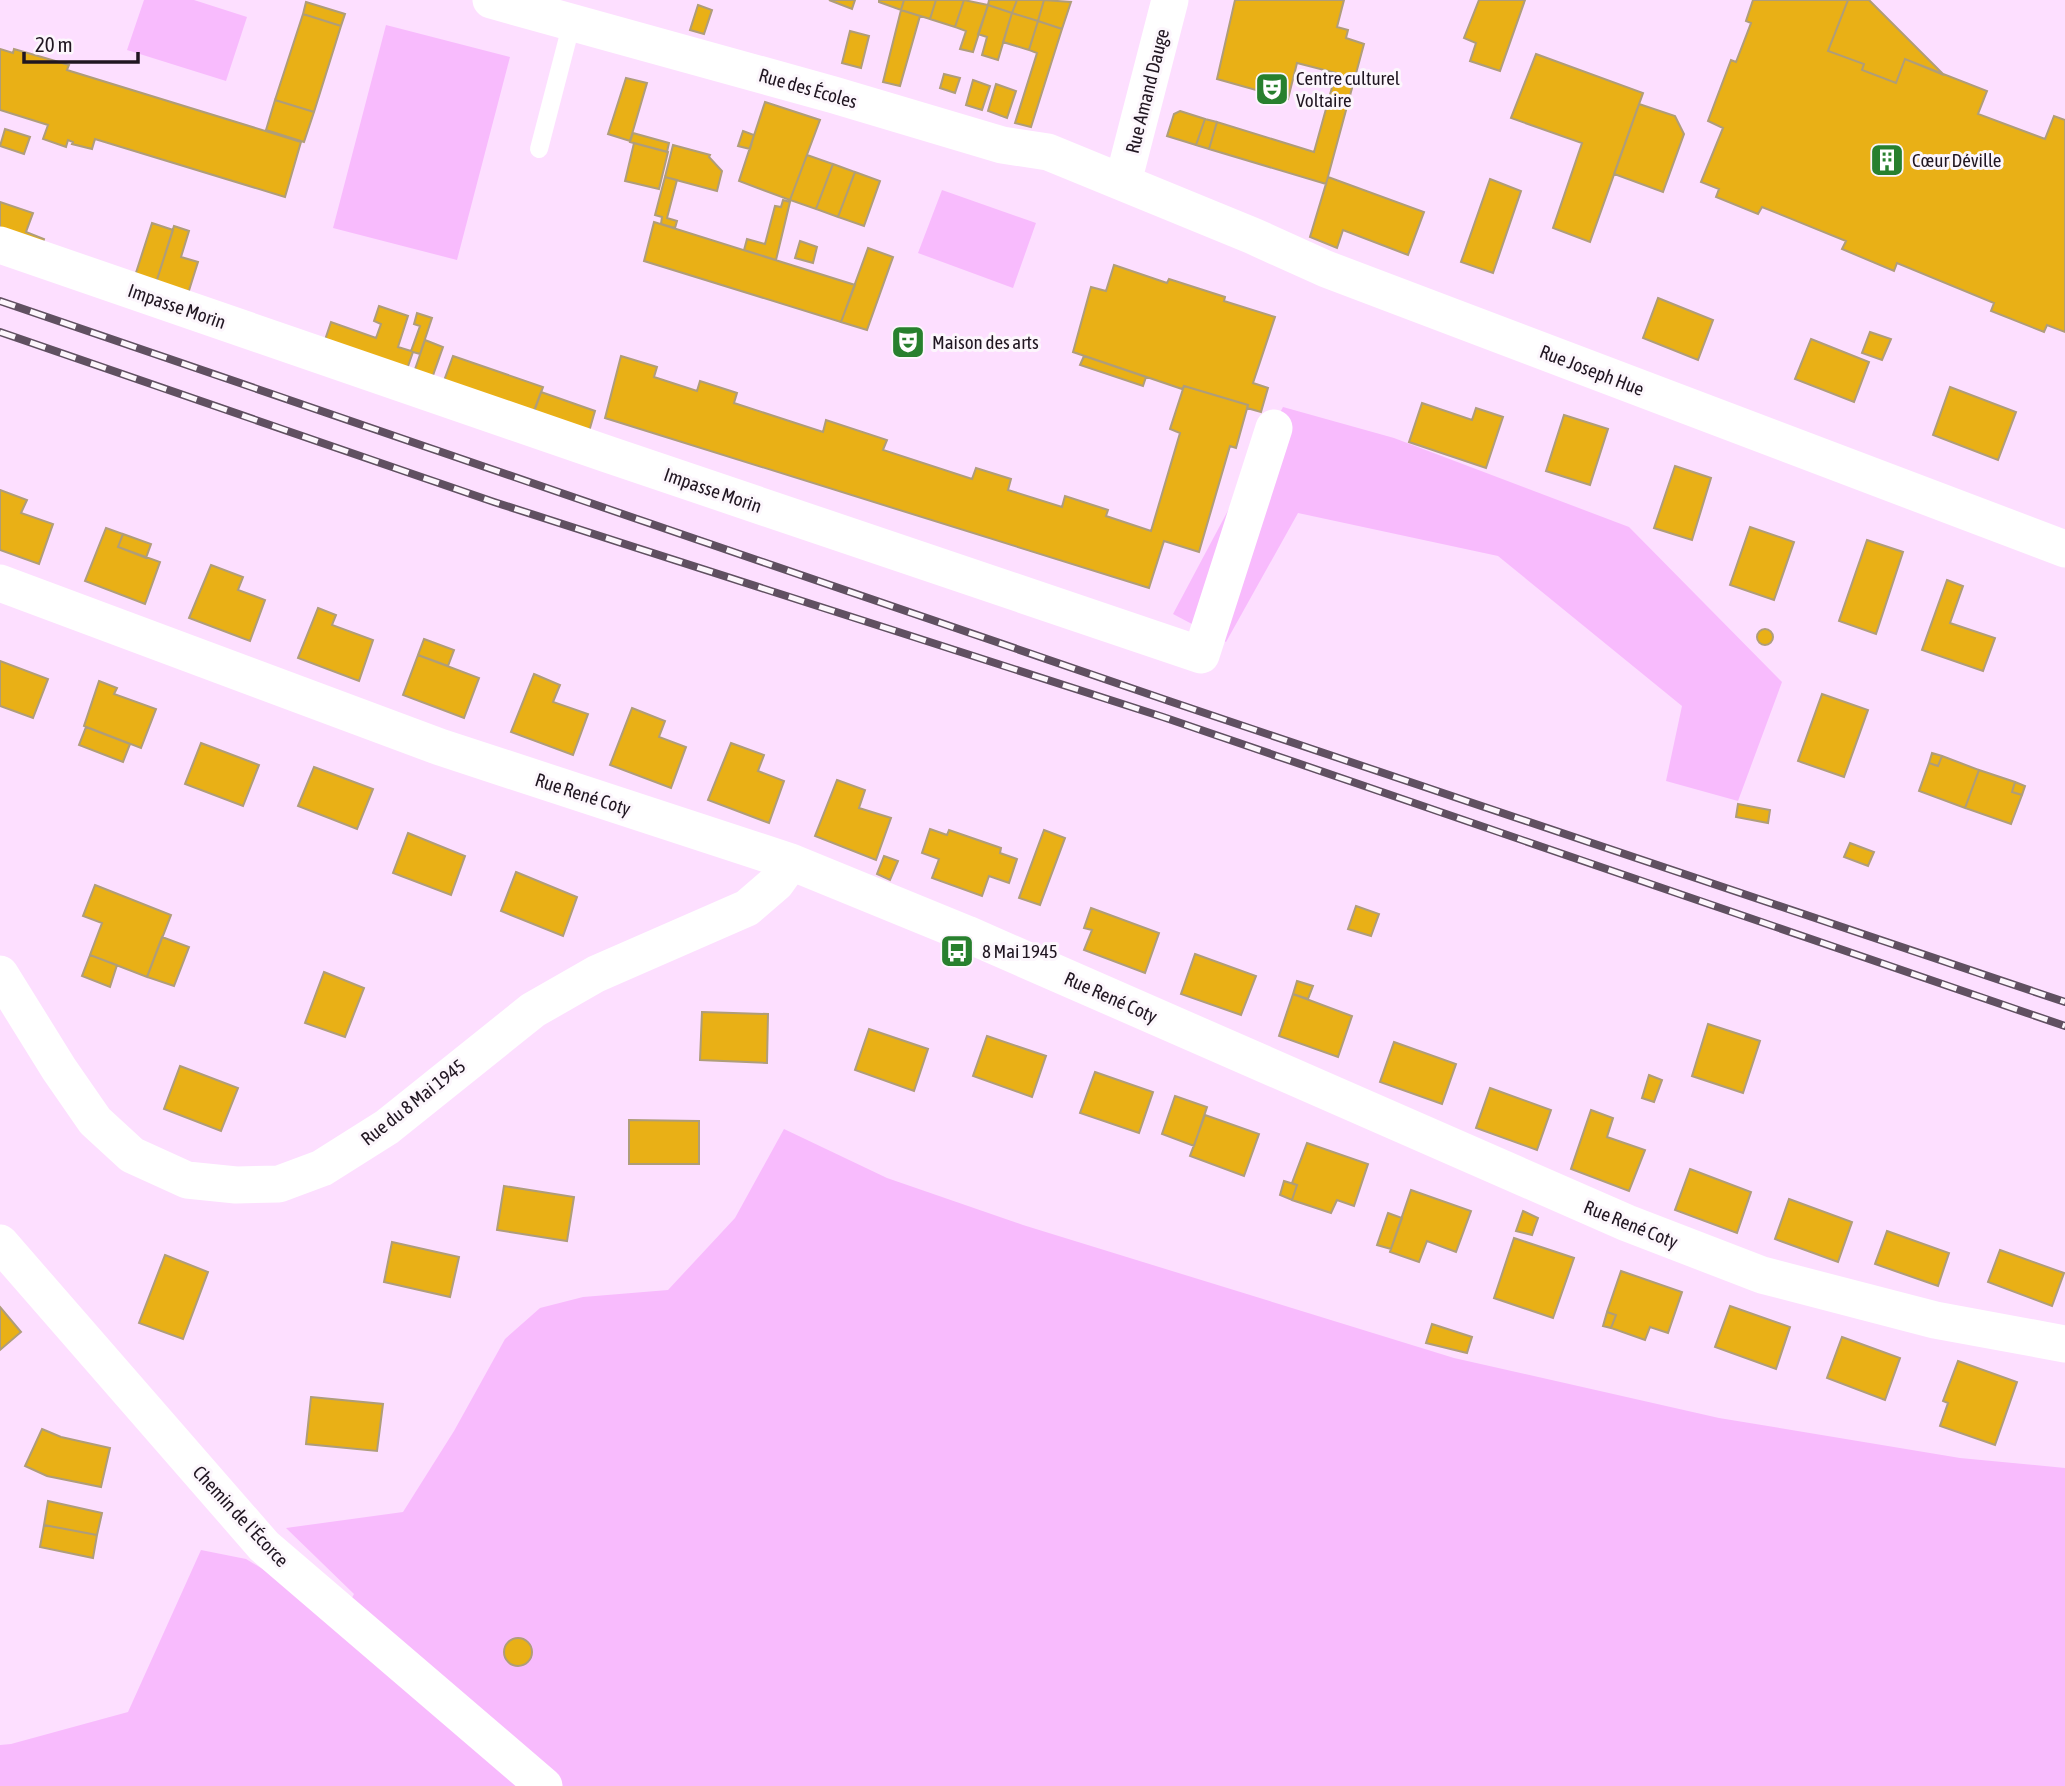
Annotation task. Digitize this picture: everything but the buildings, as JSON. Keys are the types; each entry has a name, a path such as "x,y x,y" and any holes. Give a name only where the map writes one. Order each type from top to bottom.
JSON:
{"street":[{"name":"Rue des Écoles","path":"491,0 834,95 1002,145 1048,152 1124,182"},
{"name":"Rue Amand Dauge","path":"1124,182 1170,0"},
{"name":"Rue Joseph Hue","path":"1124,182 1326,269 2065,549"},
{"name":"Impasse Morin","path":"0,245 620,459 1201,655 1274,428"},
{"name":"Rue René Coty","path":"0,583 440,747 791,862 967,934 1627,1223 1762,1275 1935,1320 2065,1343"},
{"name":"Rue du 8 Mai 1945","path":"0,974 59,1069 96,1121 132,1155 187,1180 236,1185 279,1184 322,1168 387,1127 533,1010 596,974 747,908 776,883 791,862"},
{"name":"Chemin de l'Écorce","path":"0,1243 264,1546 544,1786"}],"lane":[{"path":"539,149 572,22"}],"shaded area":[{"path":"144,0 194,0 247,17 226,81 127,50"},
{"path":"386,25 510,57 457,260 333,228"},
{"path":"942,190 1036,223 1013,288 918,253"},
{"path":"1283,407 1394,438 1629,527 1782,682 1738,801 1666,781 1682,706 1498,556 1298,513 1226,642 1173,614"},
{"path":"784,1129 887,1178 1023,1225 1454,1358 1719,1418 1960,1458 2065,1468 2065,1786 0,1786 0,1745 128,1712 201,1550 246,1559 342,1617 354,1594 286,1528 403,1512 454,1431 505,1339 540,1308 583,1297 668,1290 735,1218"}],"railway":[{"path":"0,301 1169,701 2065,1002"},
{"path":"0,332 494,502 1163,717 2065,1026"}],"place":[{"name":"Centre culturel Voltaire","path":"1272,89"},
{"name":"Cœur Déville","path":"1887,160"},
{"name":"Maison des arts","path":"908,342"},
{"name":"8 Mai 1945","path":"957,951"}]}
